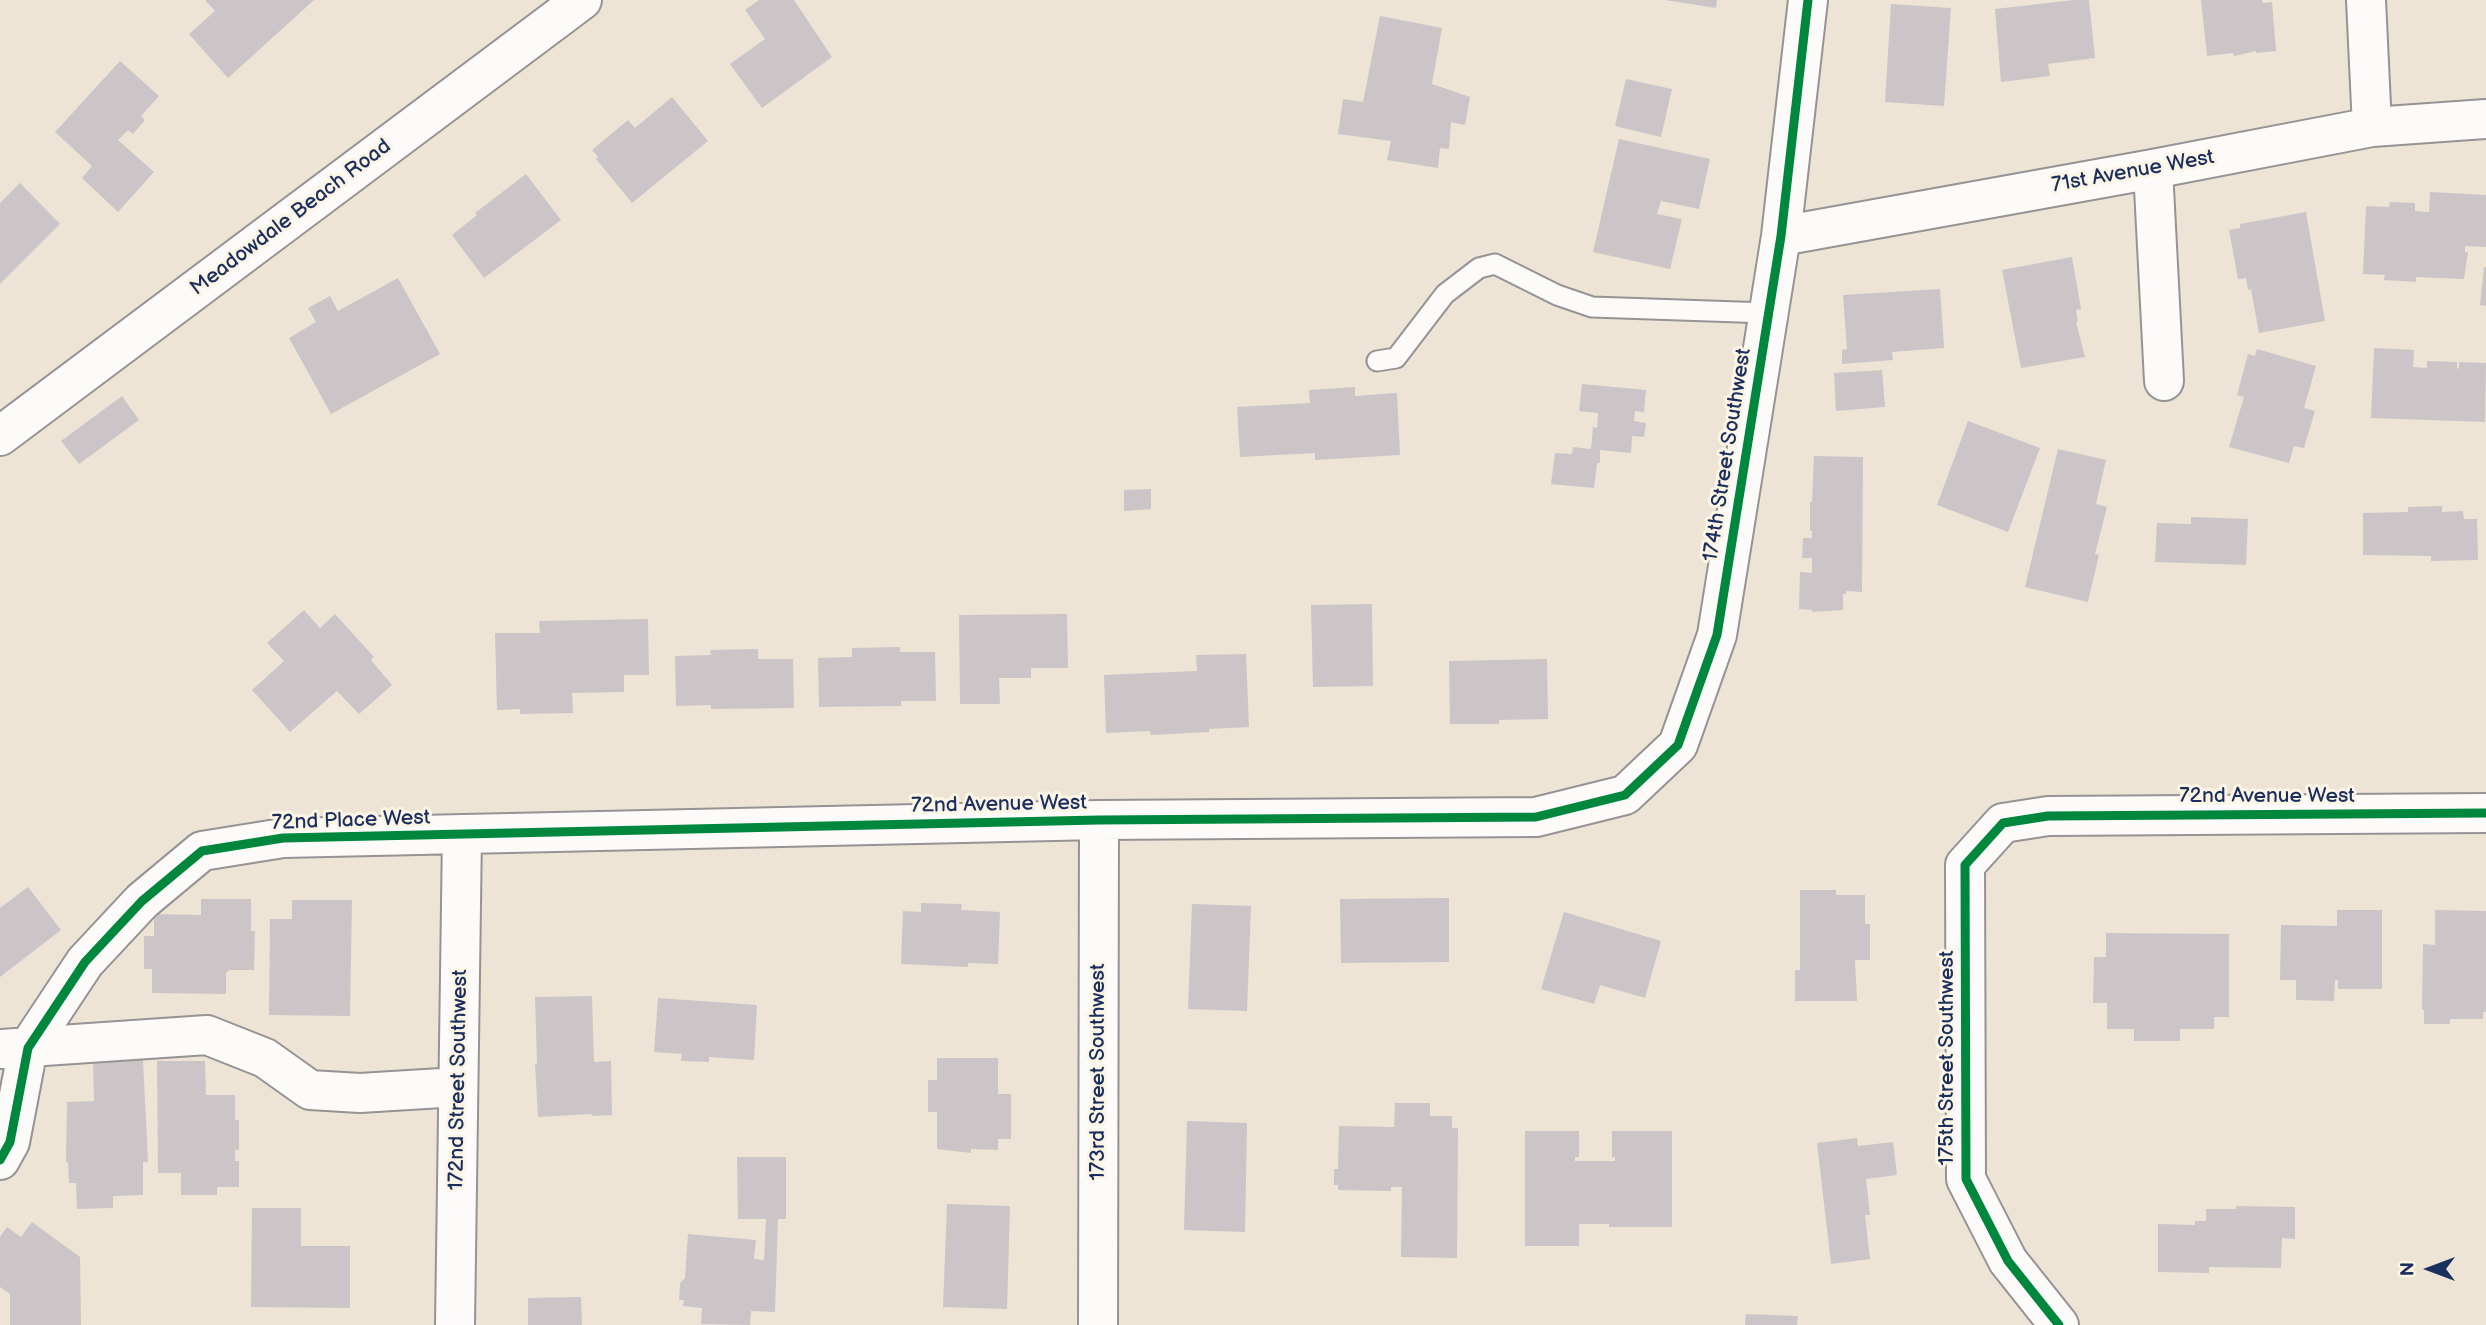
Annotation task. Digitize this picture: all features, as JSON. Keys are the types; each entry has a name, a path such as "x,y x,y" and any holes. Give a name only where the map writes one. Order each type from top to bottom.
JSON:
{"street":[{"name":"Meadowdale Beach Road","path":"0,436 582,0"},
{"name":"174th Street Southwest","path":"1536,817 1625,795 1678,745 1717,635 1780,236 1808,0"},
{"path":"2366,0 2372,127"},
{"name":"71st Avenue West","path":"1780,236 2372,127 2486,119"},
{"path":"2153,169 2164,381"},
{"name":"72nd Avenue West","path":"2049,816 2486,813"},
{"name":"175th Street Southwest","path":"2049,816 2003,823 1965,865 1965,1179 2008,1261 2059,1325"},
{"name":"72nd Avenue West","path":"463,834 1099,820 1536,817"},
{"name":"173rd Street Southwest","path":"1098,1325 1099,820"},
{"name":"72nd Place West","path":"0,1160 9,1142 14,1049 85,962 142,901 202,851 283,838 463,834"},
{"name":"172nd Street Southwest","path":"455,1325 463,834"},
{"path":"14,1049 207,1035 265,1058 310,1090 360,1093 458,1087"}],"lane":[{"path":"1377,361 1396,358 1445,294 1479,268 1495,264 1558,295 1592,307 1768,313"}],"building":[{"path":"205,0 314,0 228,78 189,34 215,11"},
{"path":"759,0 794,0 832,57 762,108 730,64 765,39 745,10"},
{"path":"1665,0 1717,0 1716,8"},
{"path":"2089,0 2095,58 2048,64 2050,76 2001,82 1995,9"},
{"path":"2201,0 2272,2 2276,51 2207,56"},
{"path":"1891,4 1951,8 1944,106 1885,102"},
{"path":"1380,16 1442,28 1432,84 1470,97 1465,125 1451,122 1449,149 1440,148 1438,168 1387,160 1391,141 1338,134 1343,99 1363,102"},
{"path":"120,61 159,96 141,116 145,120 133,134 128,130 118,140 154,172 118,212 82,178 92,166 55,132"},
{"path":"1626,79 1672,89 1661,137 1615,126"},
{"path":"672,97 708,141 632,203 596,159 598,157 592,150 628,120 635,128"},
{"path":"1619,139 1710,159 1699,209 1661,201 1657,214 1682,219 1670,269 1593,252"},
{"path":"526,174 561,220 484,278 452,235 477,215 475,213"},
{"path":"20,183 60,224 0,284 0,203"},
{"path":"2430,192 2486,195 2486,247 2465,246 2465,252 2468,252 2464,279 2416,277 2416,282 2384,280 2385,275 2363,274 2366,206 2389,207 2390,202 2415,203 2415,211 2429,212"},
{"path":"2306,212 2325,321 2259,333 2251,289 2248,290 2246,278 2238,279 2229,230 2240,228 2240,224"},
{"path":"2072,257 2081,309 2076,310 2076,322 2085,357 2021,368 2002,270"},
{"path":"2486,267 2486,306 2480,305"},
{"path":"398,278 440,354 331,414 289,338 316,322 308,308 330,296 338,311"},
{"path":"1940,289 1944,348 1892,352 1893,360 1842,364 1842,350 1847,349 1843,295"},
{"path":"2374,348 2414,350 2413,367 2427,368 2427,361 2457,362 2459,369 2459,362 2486,363 2485,422 2371,418"},
{"path":"2257,349 2316,366 2304,408 2315,411 2304,448 2294,446 2289,463 2229,447 2244,397 2237,395 2248,354 2255,356"},
{"path":"1882,370 1885,407 1836,411 1834,373"},
{"path":"1582,384 1646,390 1644,412 1635,411 1634,421 1646,423 1644,437 1632,436 1631,453 1600,450 1594,488 1551,484 1555,453 1572,454 1573,447 1591,449 1593,427 1597,428 1598,413 1579,411"},
{"path":"1355,387 1355,396 1397,393 1400,455 1315,460 1315,453 1240,457 1237,407 1310,403 1309,390"},
{"path":"122,396 139,420 79,464 61,441"},
{"path":"1968,421 2040,448 2008,532 1937,505"},
{"path":"2058,449 2106,460 2096,504 2107,507 2095,554 2099,555 2088,602 2025,587"},
{"path":"1814,456 1863,457 1862,592 1846,591 1846,594 1843,594 1843,610 1812,612 1799,609 1800,572 1812,573 1812,558 1802,558 1803,538 1812,538 1810,502"},
{"path":"1151,489 1151,509 1124,511 1124,490"},
{"path":"2442,506 2442,512 2463,511 2464,519 2477,519 2478,560 2431,561 2431,556 2363,555 2363,513 2408,512 2408,507"},
{"path":"2191,517 2248,519 2246,565 2155,562 2157,523 2191,524"},
{"path":"1372,604 1373,686 1313,687 1311,605"},
{"path":"304,610 320,628 335,614 374,657 371,660 392,685 359,714 337,691 290,732 252,690 284,661 267,643"},
{"path":"1067,614 1068,668 1031,668 1031,678 999,678 1000,704 960,704 959,615"},
{"path":"648,619 649,675 624,675 624,692 572,693 573,713 520,714 520,709 497,710 495,633 540,633 539,621"},
{"path":"900,647 900,652 935,652 936,701 901,701 901,706 819,707 818,658 852,657 852,648"},
{"path":"758,649 758,659 793,659 794,708 711,709 711,705 676,706 675,656 711,655 710,650"},
{"path":"1246,654 1249,727 1151,735 1150,731 1106,733 1104,675 1197,671 1196,655"},
{"path":"1547,659 1548,719 1499,720 1499,724 1450,724 1449,661"},
{"path":"28,887 61,930 0,977 0,908"},
{"path":"1800,890 1836,890 1836,895 1865,895 1865,924 1870,924 1870,960 1855,960 1857,1001 1795,1001 1795,970 1800,970"},
{"path":"1449,898 1449,962 1341,963 1340,899"},
{"path":"201,899 251,899 251,931 255,931 254,970 229,970 226,973 226,994 152,993 152,969 144,969 144,936 154,936 154,914 201,915"},
{"path":"292,900 352,900 350,1016 269,1015 270,919 292,919"},
{"path":"921,903 962,904 961,910 1000,912 998,964 968,963 968,967 901,964 903,911 921,912"},
{"path":"1192,904 1251,906 1247,1011 1188,1009"},
{"path":"2337,910 2382,910 2382,989 2338,989 2338,980 2335,980 2334,1001 2296,1000 2296,980 2280,980 2281,925 2337,926"},
{"path":"2435,910 2486,911 2486,1012 2483,1012 2483,1019 2450,1019 2450,1024 2424,1024 2423,944 2435,945"},
{"path":"1564,912 1661,941 1645,998 1600,985 1594,1004 1541,989"},
{"path":"2106,933 2229,934 2229,1017 2214,1017 2214,1029 2180,1029 2180,1041 2134,1041 2134,1029 2107,1029 2107,1003 2093,1003 2094,957 2106,957"},
{"path":"592,996 594,1062 611,1061 612,1115 538,1117 535,997"},
{"path":"658,998 757,1005 754,1060 709,1057 709,1062 681,1061 682,1054 654,1052"},
{"path":"937,1058 998,1058 998,1094 1011,1094 1011,1139 998,1139 998,1150 971,1149 971,1153 937,1149 937,1112 928,1112 928,1080 937,1080"},
{"path":"143,1060 148,1162 143,1162 143,1195 113,1196 113,1208 77,1209 76,1183 69,1183 66,1161 67,1102 94,1101 93,1061"},
{"path":"157,1061 205,1061 206,1095 235,1095 235,1120 239,1120 239,1150 235,1150 235,1161 239,1161 239,1187 217,1187 217,1195 181,1195 181,1173 158,1173"},
{"path":"1395,1103 1430,1103 1430,1116 1452,1116 1452,1128 1458,1128 1457,1258 1401,1257 1402,1187 1391,1187 1391,1191 1338,1190 1338,1185 1334,1185 1334,1169 1338,1169 1339,1126 1394,1127"},
{"path":"1187,1121 1247,1123 1245,1232 1184,1230"},
{"path":"1525,1131 1579,1131 1579,1157 1575,1157 1575,1161 1615,1161 1615,1157 1612,1157 1612,1131 1672,1131 1672,1227 1579,1224 1579,1246 1525,1246"},
{"path":"1857,1138 1858,1146 1893,1142 1897,1175 1866,1179 1870,1215 1865,1215 1870,1259 1831,1264 1817,1143"},
{"path":"737,1157 786,1157 786,1219 778,1219 775,1312 751,1311 750,1325 701,1324 702,1308 683,1306 684,1300 679,1300 680,1283 685,1278 688,1234 756,1240 754,1259 764,1260 766,1219 738,1219"},
{"path":"947,1204 1010,1206 1007,1309 943,1307"},
{"path":"2236,1206 2295,1207 2295,1239 2282,1238 2281,1268 2209,1267 2209,1273 2158,1272 2158,1224 2195,1225 2195,1221 2206,1221 2206,1209 2236,1209"},
{"path":"252,1208 301,1208 301,1246 350,1246 350,1308 251,1307"},
{"path":"32,1222 80,1257 81,1325 10,1325 10,1294 0,1287 0,1237 7,1227 21,1237"},
{"path":"581,1297 582,1325 528,1325 528,1298"},
{"path":"1746,1314 1798,1316 1797,1325 1745,1325"}],"cycle path":[{"path":"0,1160 10,1142 28,1048 85,962 142,901 202,851 283,838 1099,820 1536,817 1625,795 1678,745 1717,635 1781,236 1808,0"},
{"path":"2059,1325 2008,1261 1966,1179 1965,865 2003,823 2048,816 2486,813"}]}
